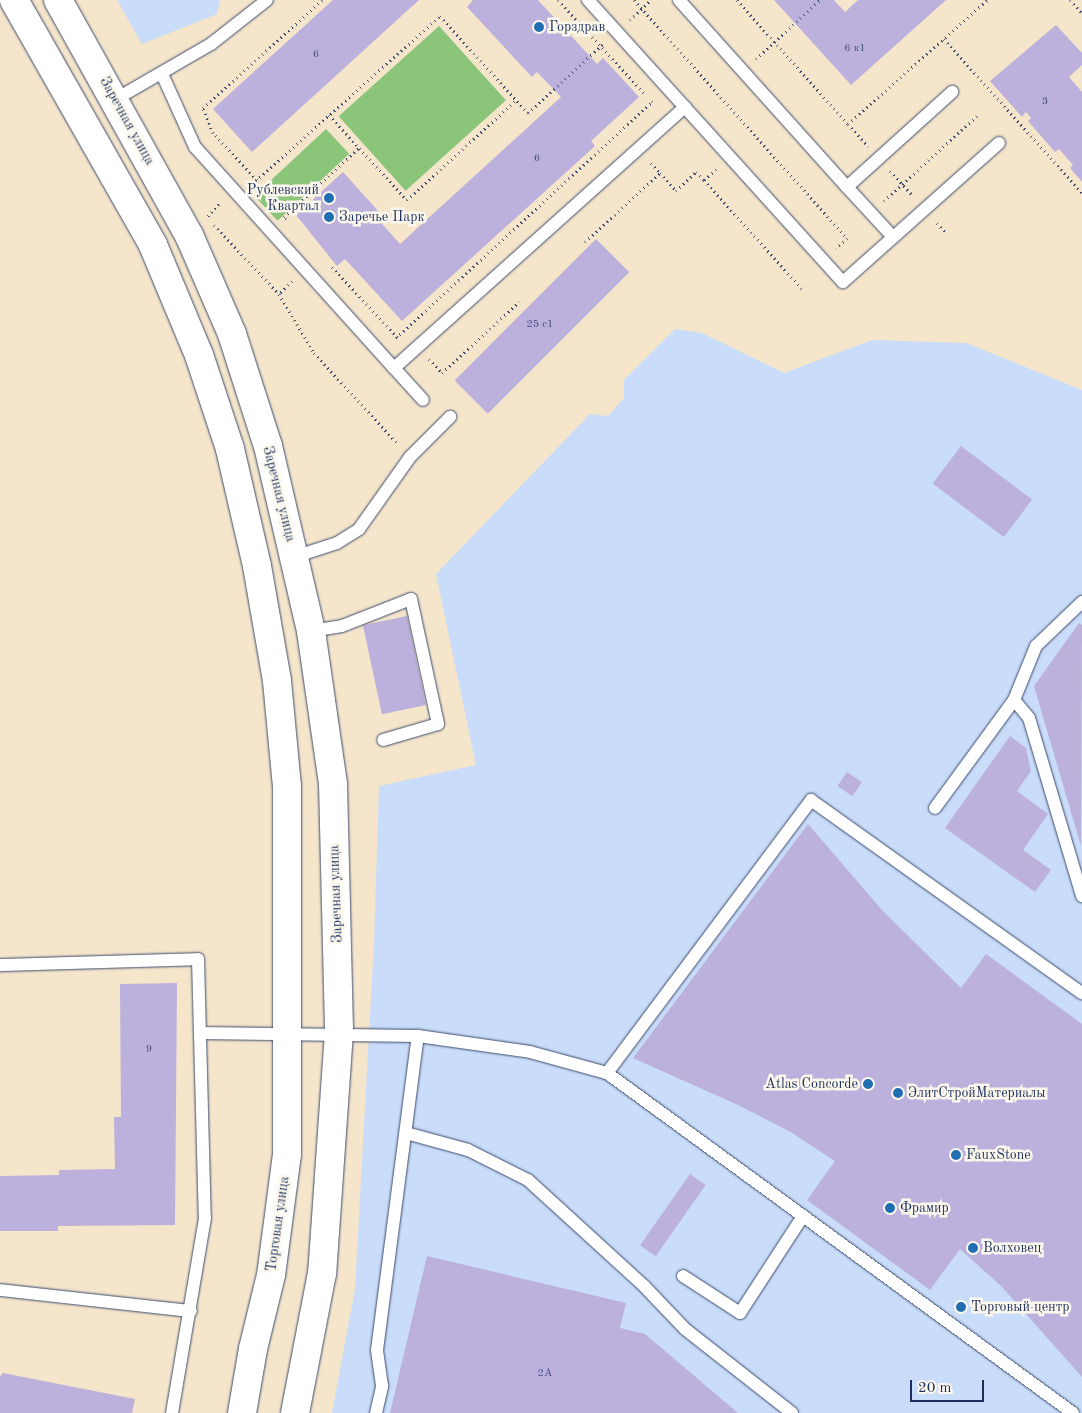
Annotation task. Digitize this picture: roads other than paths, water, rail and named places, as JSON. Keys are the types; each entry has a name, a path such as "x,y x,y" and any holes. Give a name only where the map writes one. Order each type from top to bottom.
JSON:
{"street":[{"path":"14,0 153,245 199,355 230,449 257,566 277,681 287,787 290,1031"},
{"name":"Заречная улица","path":"58,0 116,99 189,235 232,334 268,446 311,631 333,784 339,1032"},
{"name":"Торговая улица","path":"242,1413 253,1349 271,1275 287,1154 290,1031"},
{"path":"295,1413 322,1273 339,1032"}],"lane":[{"path":"116,99 211,44 267,0"},
{"path":"588,0 843,282 999,143"},
{"path":"679,0 893,237"},
{"path":"162,74 194,147 423,400"},
{"path":"846,187 952,92"},
{"path":"394,368 685,107"},
{"path":"294,557 337,543 359,529 410,457 450,417"},
{"path":"311,631 342,626 411,599 438,724 383,740"},
{"path":"935,808 1014,700 1036,646 1082,602"},
{"path":"1014,700 1029,718 1082,896"},
{"path":"606,1073 811,800 1082,993"},
{"path":"0,964 198,960 205,1218 191,1311 172,1413"},
{"path":"200,1033 290,1031 418,1036 530,1052 606,1073 1073,1413"},
{"path":"376,1413 382,1386 377,1350 418,1036"},
{"path":"406,1133 468,1150 528,1180 644,1286 686,1329 792,1413"},
{"path":"683,1276 740,1313 803,1216"},
{"path":"0,1290 191,1311"}],"place":[{"name":"Горздрав","path":"539,27"},
{"name":"Рублевский Квартал","path":"329,198"},
{"name":"Заречье Парк","path":"329,217"},
{"name":"Atlas Concorde","path":"868,1084"},
{"name":"ЭлитСтройМатериалы","path":"898,1093"},
{"name":"FauxStone","path":"956,1155"},
{"name":"Фрамир","path":"890,1208"},
{"name":"Волховец","path":"973,1248"},
{"name":"Торговый центр","path":"961,1307"}]}
